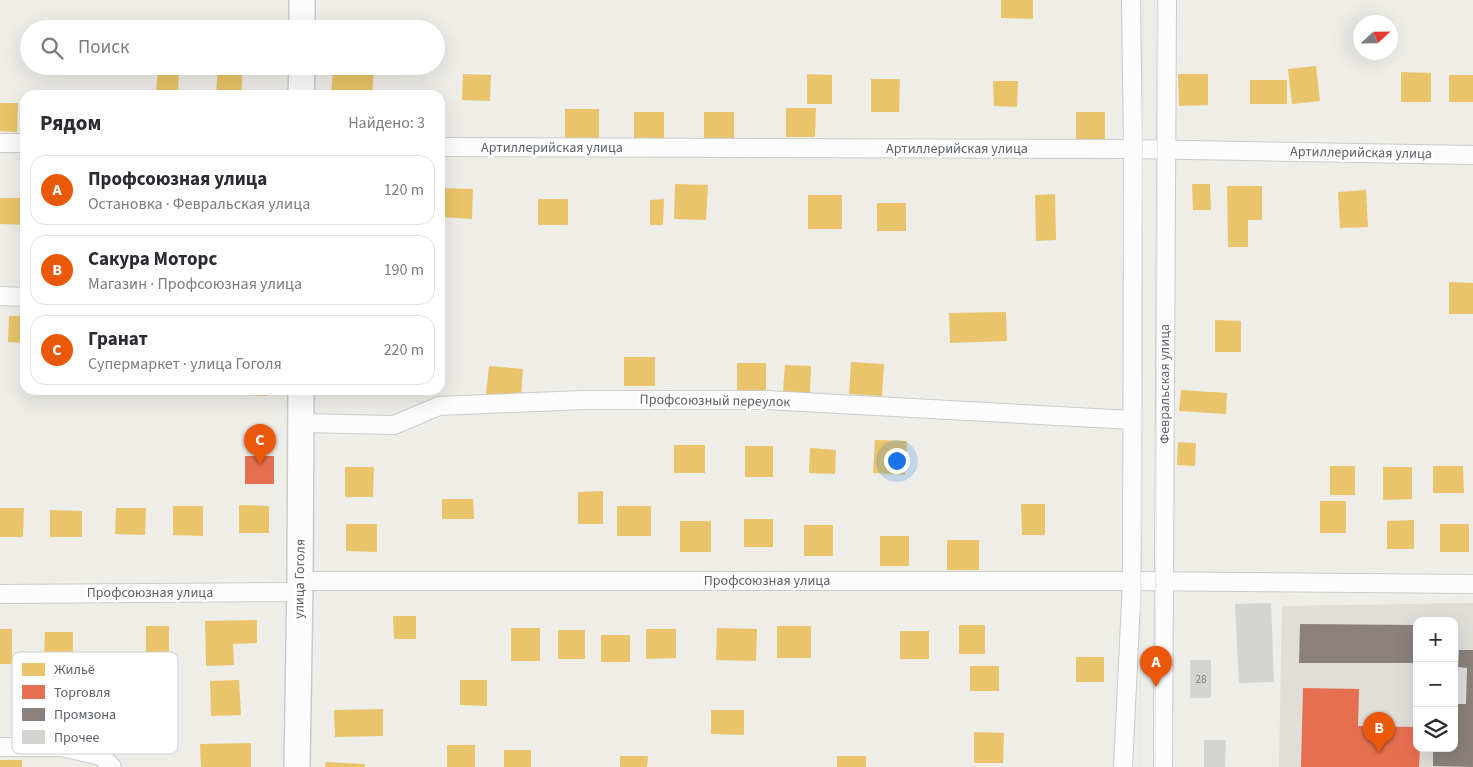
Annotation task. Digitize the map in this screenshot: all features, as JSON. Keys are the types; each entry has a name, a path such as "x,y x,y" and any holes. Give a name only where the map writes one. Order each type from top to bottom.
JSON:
{"main road":[{"path":"302,0 302,20"},
{"path":"302,75 302,90"},
{"name":"улица Гоголя","path":"297,767 301,395"}],"street":[{"path":"1123,767 1132,581 1133,149 1131,0"},
{"name":"Февральская улица","path":"1163,767 1167,0"},
{"path":"0,143 20,143"},
{"name":"Артиллерийская улица","path":"445,148 1133,149 1473,155"},
{"path":"0,296 20,298"},
{"name":"Профсоюзный переулок","path":"300,423 394,425 439,406 584,400 766,400 1132,420"},
{"name":"Профсоюзная улица","path":"0,594 300,587 1132,581 1473,584"},
{"path":"92,754 101,756 112,767"}],"shaded area":[{"path":"1473,603 1473,767 1279,767 1282,606"}],"building: Жильё":[{"path":"1001,0 1033,0 1033,19 1001,18"},
{"path":"1316,66 1320,101 1292,104 1288,69"},
{"path":"1401,72 1431,73 1431,102 1401,102"},
{"path":"463,74 491,75 490,101 462,100"},
{"path":"807,74 832,75 832,104 807,104"},
{"path":"1178,74 1208,74 1208,105 1179,106"},
{"path":"157,75 179,75 178,90 156,90"},
{"path":"217,75 242,75 241,90 216,90"},
{"path":"332,75 374,75 372,90 331,90"},
{"path":"1449,75 1473,75 1473,102 1449,102"},
{"path":"871,79 900,79 899,112 871,112"},
{"path":"1250,80 1287,80 1287,104 1250,104"},
{"path":"993,81 1018,81 1017,107 994,106"},
{"path":"0,103 18,103 17,132 0,131"},
{"path":"786,108 816,108 815,137 786,137"},
{"path":"565,109 599,109 599,138 565,138"},
{"path":"634,112 664,112 664,141 634,141"},
{"path":"704,112 734,112 734,140 704,140"},
{"path":"1076,112 1105,112 1105,140 1076,140"},
{"path":"675,184 708,185 706,220 674,219"},
{"path":"1192,184 1210,184 1211,210 1193,210"},
{"path":"1227,186 1262,186 1262,220 1248,220 1248,247 1228,247"},
{"path":"445,188 473,189 472,219 445,217"},
{"path":"1366,190 1368,227 1340,228 1338,192"},
{"path":"1055,194 1056,240 1036,241 1035,195"},
{"path":"808,195 842,195 842,229 808,229"},
{"path":"0,198 20,198 20,225 0,224"},
{"path":"538,199 568,199 568,225 538,225"},
{"path":"664,199 663,225 650,225 650,200"},
{"path":"877,203 906,203 906,231 877,231"},
{"path":"1449,282 1473,283 1473,314 1449,314"},
{"path":"1006,312 1007,341 950,343 949,313"},
{"path":"9,316 20,316 20,343 8,342"},
{"path":"1215,320 1241,321 1241,352 1215,352"},
{"path":"624,357 655,357 655,386 624,386"},
{"path":"851,362 884,364 882,396 849,394"},
{"path":"737,363 766,363 766,394 737,394"},
{"path":"785,365 811,366 810,394 783,392"},
{"path":"489,366 523,369 521,397 486,394"},
{"path":"1181,390 1227,393 1226,414 1179,411"},
{"path":"875,440 907,441 905,475 873,473"},
{"path":"1178,442 1196,443 1195,466 1177,465"},
{"path":"674,445 705,445 705,473 674,473"},
{"path":"745,446 773,446 773,477 745,477"},
{"path":"810,448 836,450 835,474 809,473"},
{"path":"1330,466 1355,466 1355,495 1330,495"},
{"path":"1433,466 1463,466 1464,493 1433,493"},
{"path":"345,467 374,467 373,497 345,497"},
{"path":"1383,467 1412,467 1412,499 1383,500"},
{"path":"603,491 603,524 578,524 578,492"},
{"path":"442,499 473,499 474,519 442,519"},
{"path":"1320,501 1346,501 1346,533 1320,533"},
{"path":"1021,504 1045,504 1045,535 1022,535"},
{"path":"239,505 269,506 269,533 239,533"},
{"path":"173,506 203,506 203,536 173,535"},
{"path":"617,506 651,506 651,536 617,536"},
{"path":"0,508 24,508 23,537 0,537"},
{"path":"116,508 146,508 145,535 115,534"},
{"path":"50,510 82,511 82,537 50,537"},
{"path":"744,519 773,519 773,547 744,547"},
{"path":"1414,520 1414,549 1387,549 1387,521"},
{"path":"680,521 711,521 711,552 680,552"},
{"path":"346,524 377,524 377,552 346,551"},
{"path":"1440,524 1469,524 1469,552 1440,552"},
{"path":"804,525 833,525 833,556 804,556"},
{"path":"880,536 909,536 909,566 880,566"},
{"path":"947,540 979,540 979,570 947,570"},
{"path":"393,616 416,616 416,639 394,639"},
{"path":"257,620 257,643 233,644 234,665 206,666 205,621"},
{"path":"959,625 985,625 985,654 959,654"},
{"path":"146,626 169,626 169,652 146,652"},
{"path":"777,626 811,626 811,658 777,658"},
{"path":"511,628 540,628 540,661 511,661"},
{"path":"717,628 757,629 756,661 716,660"},
{"path":"0,629 12,629 12,664 0,664"},
{"path":"646,629 676,629 676,658 646,659"},
{"path":"558,630 585,630 585,659 558,659"},
{"path":"900,631 929,631 929,659 900,659"},
{"path":"45,632 73,632 73,652 44,652"},
{"path":"601,635 630,635 630,662 601,662"},
{"path":"1076,657 1104,657 1104,682 1076,682"},
{"path":"970,666 999,666 999,691 970,691"},
{"path":"239,680 241,715 211,716 210,681"},
{"path":"460,680 487,680 487,706 460,705"},
{"path":"383,709 383,736 335,737 334,710"},
{"path":"711,710 744,710 744,735 711,734"},
{"path":"974,732 1004,733 1003,763 974,763"},
{"path":"251,743 251,767 201,767 200,744"},
{"path":"447,745 475,745 475,767 447,767"},
{"path":"504,750 531,750 531,767 504,767"},
{"path":"620,756 648,756 647,767 620,767"},
{"path":"837,756 866,756 866,767 837,767"},
{"path":"0,760 22,760 22,767 0,767"},
{"path":"326,762 365,764 365,767 325,767"}],"building: Торговля":[{"path":"245,456 274,456 274,484 245,484"},
{"path":"1303,688 1359,689 1358,726 1413,727 1413,752 1420,752 1419,767 1301,767"}],"building: Промзона":[{"path":"1300,624 1413,625 1413,663 1299,663"},
{"path":"1459,650 1473,650 1473,767 1433,766 1433,752 1458,752 1458,704 1466,704 1467,668 1458,667"}],"building: Прочее":[{"path":"1271,603 1274,682 1239,683 1235,604"},
{"path":"1190,660 1211,660 1211,698 1190,698"},
{"path":"1204,740 1226,740 1225,767 1204,767"}],"tram line":[{"path":"1140,767 1143,0"},
{"path":"1155,767 1158,0"}],"place":[{"name":"Гранат","path":"260,465"},
{"name":"Профсоюзная улица","path":"1156,687"},
{"name":"Сакура Моторс","path":"1379,753"}]}
